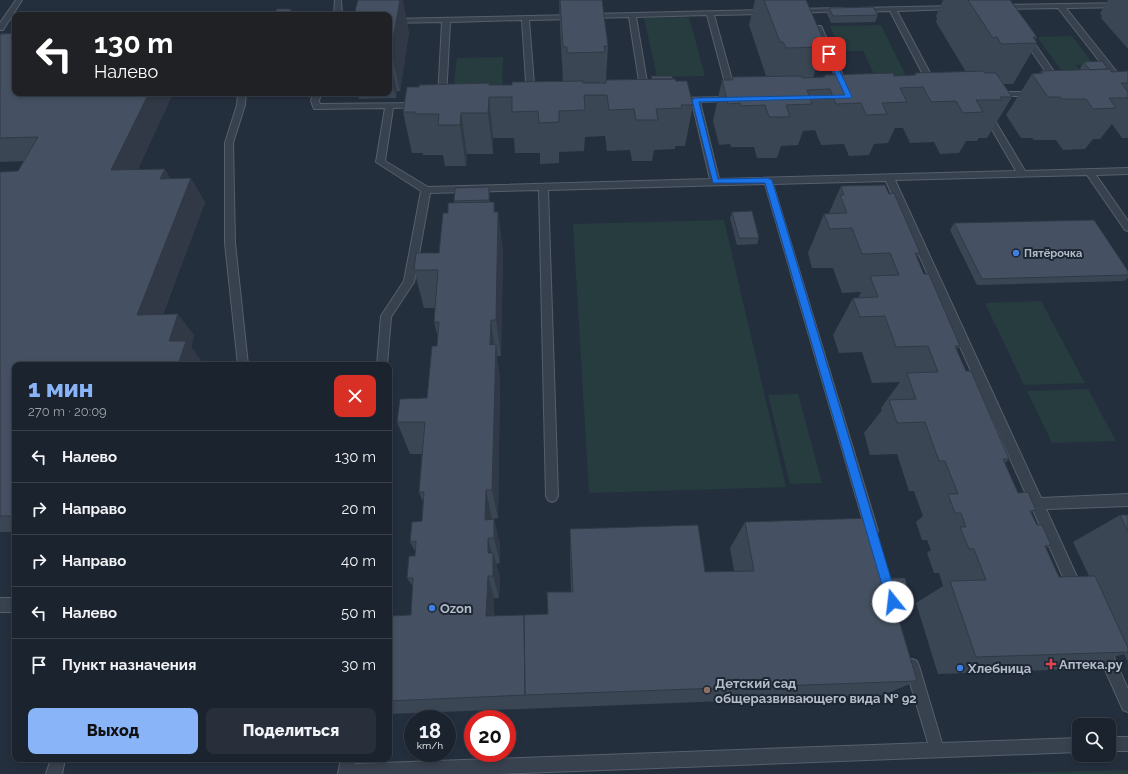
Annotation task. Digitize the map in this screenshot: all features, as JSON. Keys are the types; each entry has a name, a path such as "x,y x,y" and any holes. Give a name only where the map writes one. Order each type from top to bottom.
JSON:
{"lane":[{"path":"0,28 19,0"},
{"path":"338,0 338,12"},
{"path":"1032,0 1038,7"},
{"path":"990,8 1128,5"},
{"path":"1061,7 1127,92"},
{"path":"787,12 960,8"},
{"path":"892,9 938,95"},
{"path":"810,11 849,97"},
{"path":"392,21 771,12"},
{"path":"667,100 738,99 710,13"},
{"path":"632,15 646,101"},
{"path":"525,18 531,103"},
{"path":"316,96 315,101 317,107 438,105 446,20"},
{"path":"1019,27 1064,93"},
{"path":"983,95 1042,93"},
{"path":"242,96 241,105 229,143 230,243 243,362"},
{"path":"695,100 715,182"},
{"path":"390,106 380,162 426,190 1128,171"},
{"path":"984,108 1022,174"},
{"path":"1089,172 1128,228"},
{"path":"889,177 1079,597"},
{"path":"768,180 876,544"},
{"path":"543,186 552,496"},
{"path":"382,362 386,316 409,282 426,190"},
{"path":"1037,504 1128,500"},
{"path":"0,605 12,605"},
{"path":"1095,633 1128,705"},
{"path":"909,658 936,750"},
{"path":"1116,744 1128,744"},
{"path":"347,768 1072,745"},
{"path":"54,774 57,762"}],"green space":[{"path":"689,17 705,76 657,77 644,18"},
{"path":"881,25 907,78 876,78 863,51 841,51 830,26"},
{"path":"1072,36 1094,65 1076,65 1082,73 1064,74 1037,37"},
{"path":"503,57 502,98 452,99 457,58"},
{"path":"724,220 786,487 589,493 573,224"},
{"path":"1041,301 1085,383 1024,385 985,303"},
{"path":"1088,389 1116,441 1052,443 1027,391"},
{"path":"798,394 822,483 790,484 768,395"},
{"path":"1128,770 1128,774 966,774"}],"building":[{"path":"358,0 400,0 392,44 392,12 355,12"},
{"path":"560,0 602,0 608,46 604,46 605,52 567,53 567,47 563,47"},
{"path":"764,0 806,0 824,41 820,41 823,47 786,48 783,42 780,42"},
{"path":"968,0 1010,0 1037,37 1033,37 1037,43 1001,44 997,37 993,38"},
{"path":"873,7 878,15 833,16 829,8"},
{"path":"277,9 291,9 290,12 276,12"},
{"path":"12,33 12,96 148,96 111,170 165,169 160,179 191,178 137,315 178,314 169,341 186,341 179,362 12,362 12,516 0,516 0,172 18,171 38,137 0,138 0,34"},
{"path":"1102,61 1108,69 1090,70 1084,62"},
{"path":"1110,69 1111,72 1128,71 1128,83 1121,83 1128,92 1128,98 1109,98 1116,108 1093,109 1086,99 1062,99 1060,97 1048,97 1032,74 1043,73 1041,71"},
{"path":"984,71 985,73 996,73 1012,97 1000,97 1002,100 976,100 983,112 963,113 956,101 931,102 923,87 900,88 907,102 882,103 887,114 866,115 861,103 836,104 830,89 807,90 812,104 786,105 790,117 769,117 765,105 741,106 740,103 728,104 722,80 733,80 732,77 801,76 802,78 825,77 824,75 893,73 894,76 916,75 915,73"},
{"path":"651,76 672,76 673,79 652,79"},
{"path":"675,79 676,81 687,81 693,105 681,105 682,108 656,109 658,120 636,120 634,109 609,110 607,95 584,95 585,110 559,111 559,122 539,123 538,111 512,112 512,97 489,97 488,113 461,113 460,125 438,125 439,114 415,114 415,112 403,112 407,87 419,87 419,85 489,83 489,85 512,85 512,82 583,81 583,83 606,83 606,80"},
{"path":"885,185 889,194 894,193 920,253 915,253 924,274 929,274 960,346 955,346 966,371 971,371 1009,459 1003,459 1018,493 1028,492 1036,510 1030,511 1037,525 1042,525 1051,545 1045,546 1059,577 1095,576 1128,648 1128,652 976,657 950,581 986,580 974,549 969,549 960,527 966,527 961,513 955,513 948,494 958,494 945,461 939,461 925,422 897,423 889,400 916,399 907,373 938,372 928,346 896,347 885,316 860,317 853,298 878,297 870,276 899,275 890,253 862,254 852,228 830,229 824,214 847,213 840,195 844,195 841,186"},
{"path":"489,187 489,200 454,201 455,188"},
{"path":"494,202 494,212 498,212 496,320 491,320 490,345 496,344 492,490 486,490 485,520 494,519 494,538 488,538 488,553 493,553 493,576 488,576 486,616 524,615 525,695 392,701 392,616 411,615 413,578 407,578 409,556 415,556 416,541 410,542 412,522 422,521 424,492 419,492 425,422 397,422 400,399 427,398 432,346 437,346 439,322 434,322 438,270 414,270 416,253 439,253 443,213 448,213 448,203"},
{"path":"752,211 759,238 739,238 732,212"},
{"path":"1094,220 1128,271 1128,275 982,279 954,223"},
{"path":"1120,515 1128,515 1128,532"},
{"path":"870,518 887,578 905,578 911,599 893,600 917,681 525,695 524,615 548,614 547,592 573,592 570,529 698,525 705,572 754,571 745,522"}],"place":[{"name":"Пятёрочка","path":"1016,253"},
{"name":"Ozon","path":"432,608"},
{"name":"Аптека.ру","path":"1051,664"},
{"name":"Хлебница","path":"960,668"},
{"name":"Детский сад общеразвивающего вида № 92","path":"707,690"}],"route":[{"path":"829,54 849,97 695,100 715,182 768,180 893,602"}]}
